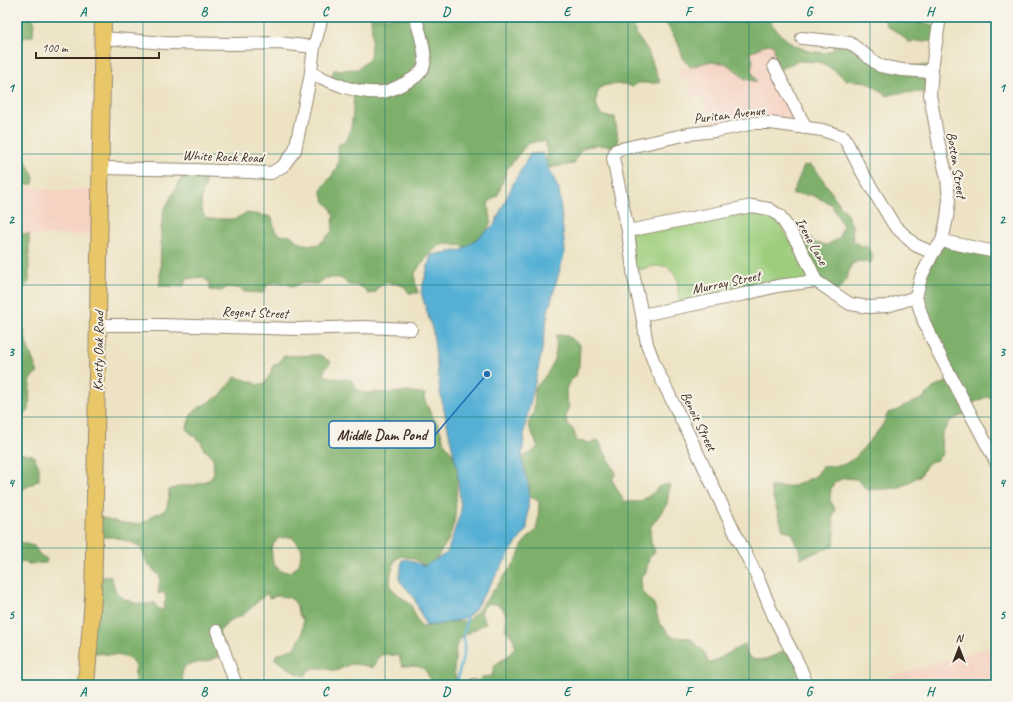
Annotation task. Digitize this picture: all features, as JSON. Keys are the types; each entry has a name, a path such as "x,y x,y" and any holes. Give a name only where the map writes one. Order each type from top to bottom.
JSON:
{"main road":[{"name":"Knotty Oak Road","path":"86,685 93,598 103,17"}],"street":[{"name":"White Rock Road","path":"101,168 271,173 283,166 295,150 311,73 314,47 322,17"},
{"name":"Boston Street","path":"916,297 921,277 933,253 942,240 949,200 947,178 937,138 930,95 940,17"},
{"path":"311,73 341,86 364,91 382,92 396,88 414,78 424,67 423,45 417,23"},
{"path":"103,38 165,43 279,43 314,47"},
{"path":"802,38 850,43 880,66 902,70 932,72"},
{"path":"774,66 806,128"},
{"name":"Puritan Avenue","path":"614,154 616,150 643,143 755,123 770,123 822,130 844,136 862,172 894,225 915,244 933,253"},
{"name":"Benoit Street","path":"614,154 613,158 628,231 634,278 647,344 656,368 727,518 757,576 774,617 808,685"},
{"name":"Irene Lane","path":"628,231 752,206 769,209 780,216 797,242 816,280 850,304 869,307 887,306 916,297"},
{"path":"942,240 996,252"},
{"name":"Murray Street","path":"642,315 777,286 816,280"},
{"path":"916,297 924,322 938,352 996,462"},
{"name":"Regent Street","path":"98,325 161,325 297,329 363,327 411,329"},
{"path":"217,631 236,685"}],"shaded area":[{"path":"767,44 773,45 774,47 775,66 804,122 711,128 709,110 702,98 691,97 690,85 692,80 681,81 676,72 678,68 690,67 707,62 725,63 745,79 757,81 751,70 753,61 750,53"},
{"path":"17,185 50,190 101,191 100,235 17,234"},
{"path":"992,647 996,658 996,685 876,685 874,681"}],"green space":[{"path":"24,17 31,17 34,20 33,36 17,39 17,20"},
{"path":"371,17 628,17 639,39 647,49 660,82 638,83 632,87 626,84 610,85 603,86 599,90 596,102 598,110 604,116 615,117 619,148 605,145 588,146 580,152 574,164 547,168 546,142 539,141 527,144 507,169 498,195 488,203 491,220 482,246 472,247 445,244 438,246 420,265 415,273 418,293 409,293 405,287 398,284 386,283 377,288 375,293 368,294 362,287 348,285 340,278 326,278 317,284 300,283 293,287 283,283 274,283 267,285 263,293 244,292 242,289 228,287 221,291 210,290 209,282 202,277 187,279 183,287 159,286 161,227 164,210 186,170 205,170 205,187 202,192 201,209 205,217 210,219 235,219 246,213 268,216 272,218 275,231 280,235 292,236 303,244 316,245 322,242 332,231 334,216 331,208 324,201 321,190 337,167 338,145 344,142 350,132 354,90 330,80 334,70 358,69 370,58 372,33"},
{"path":"662,17 766,17 780,34 792,44 808,51 824,53 834,50 833,45 857,47 888,65 932,66 930,92 898,93 887,96 868,82 847,80 829,67 819,62 797,61 778,70 775,66 774,47 773,45 767,44 750,53 753,61 751,70 757,82 745,79 725,63 707,62 690,67 684,61 678,43"},
{"path":"883,17 902,17 908,20 938,26 935,41 908,42 900,34 887,26"},
{"path":"17,158 24,158 34,177 33,184 17,185"},
{"path":"810,165 817,171 845,210 852,226 853,240 861,246 867,246 873,255 871,263 858,261 852,264 848,276 838,291 815,279 791,231 802,228 815,243 827,245 839,238 843,226 831,204 812,195 792,194 804,166"},
{"path":"770,209 815,279 681,305 678,296 678,280 667,266 653,266 635,271 630,230"},
{"path":"17,234 29,234 29,282 17,295"},
{"path":"940,243 996,251 996,398 986,397 969,405 969,412 950,421 942,434 941,446 943,453 937,460 930,462 926,466 921,475 899,488 867,490 857,479 844,478 835,482 831,488 830,500 835,509 833,517 835,531 834,546 801,558 800,549 795,543 793,534 783,530 770,487 793,486 816,476 822,467 843,465 855,458 882,426 888,413 899,410 903,406 922,399 933,388 953,379 917,297"},
{"path":"17,301 27,345 38,373 33,375 30,381 29,411 21,414 17,421"},
{"path":"556,335 566,335 580,345 579,365 576,376 572,379 566,390 566,398 569,406 566,414 567,424 573,429 577,441 592,443 598,440 616,473 612,480 624,501 639,502 652,494 658,487 667,484 670,485 667,504 650,528 651,543 655,551 649,558 646,573 641,577 642,592 654,604 660,625 673,637 690,638 704,652 709,664 745,644 747,655 755,660 766,659 790,649 808,685 472,685 483,677 492,676 495,665 508,656 515,647 513,638 505,629 506,619 503,609 499,605 489,603 482,609 481,614 486,623 462,637 456,646 454,673 459,685 432,685 425,670 422,668 415,666 402,666 399,656 385,654 380,656 373,668 351,664 336,671 316,668 309,670 305,676 296,673 275,659 276,655 295,648 302,635 303,620 298,613 297,606 294,601 288,597 277,596 269,598 267,593 243,615 228,621 219,632 224,655 208,661 186,665 182,672 183,685 134,685 135,666 128,657 89,652 94,576 111,577 116,592 122,598 138,604 150,604 154,602 158,609 163,610 166,598 164,592 158,594 160,579 159,575 148,565 141,548 133,543 114,537 95,537 96,516 118,522 135,524 142,523 148,520 152,515 158,514 165,510 168,504 169,490 181,486 195,485 211,479 214,472 213,458 204,450 201,442 186,429 191,415 200,407 220,396 235,377 253,382 257,385 265,383 273,366 280,362 283,356 320,355 331,362 325,369 324,375 333,378 352,380 356,389 364,393 413,392 425,394 425,401 438,424 444,442 458,462 455,519 449,539 434,562 425,566 413,558 401,556 395,560 391,573 390,584 392,589 411,605 420,626 425,627 448,622 467,621 479,609 516,561 524,542 536,530 539,501 525,493 521,458 531,453 538,447 528,424 534,411 535,388 545,376 552,364 556,351","holes":["292,537 302,549 299,565 290,572 281,571 273,564 271,548 278,538"]},
{"path":"17,453 33,455 39,467 39,480 17,492"},
{"path":"17,539 22,543 34,546 40,555 47,559 46,563 28,564 24,562 17,562"}],"water":[{"path":"542,153 559,190 565,251 548,312 541,356 525,426 522,459 529,489 527,529 515,545 473,612 457,621 426,626 413,596 399,580 402,560 407,559 424,566 447,553 461,511 457,469 440,392 433,332 421,292 431,255 462,250 494,225 514,182 530,154"}],"waterway":[{"path":"457,685 464,653 464,634 467,618"}],"place":[{"name":"Middle Dam Pond","path":"487,374"}]}
